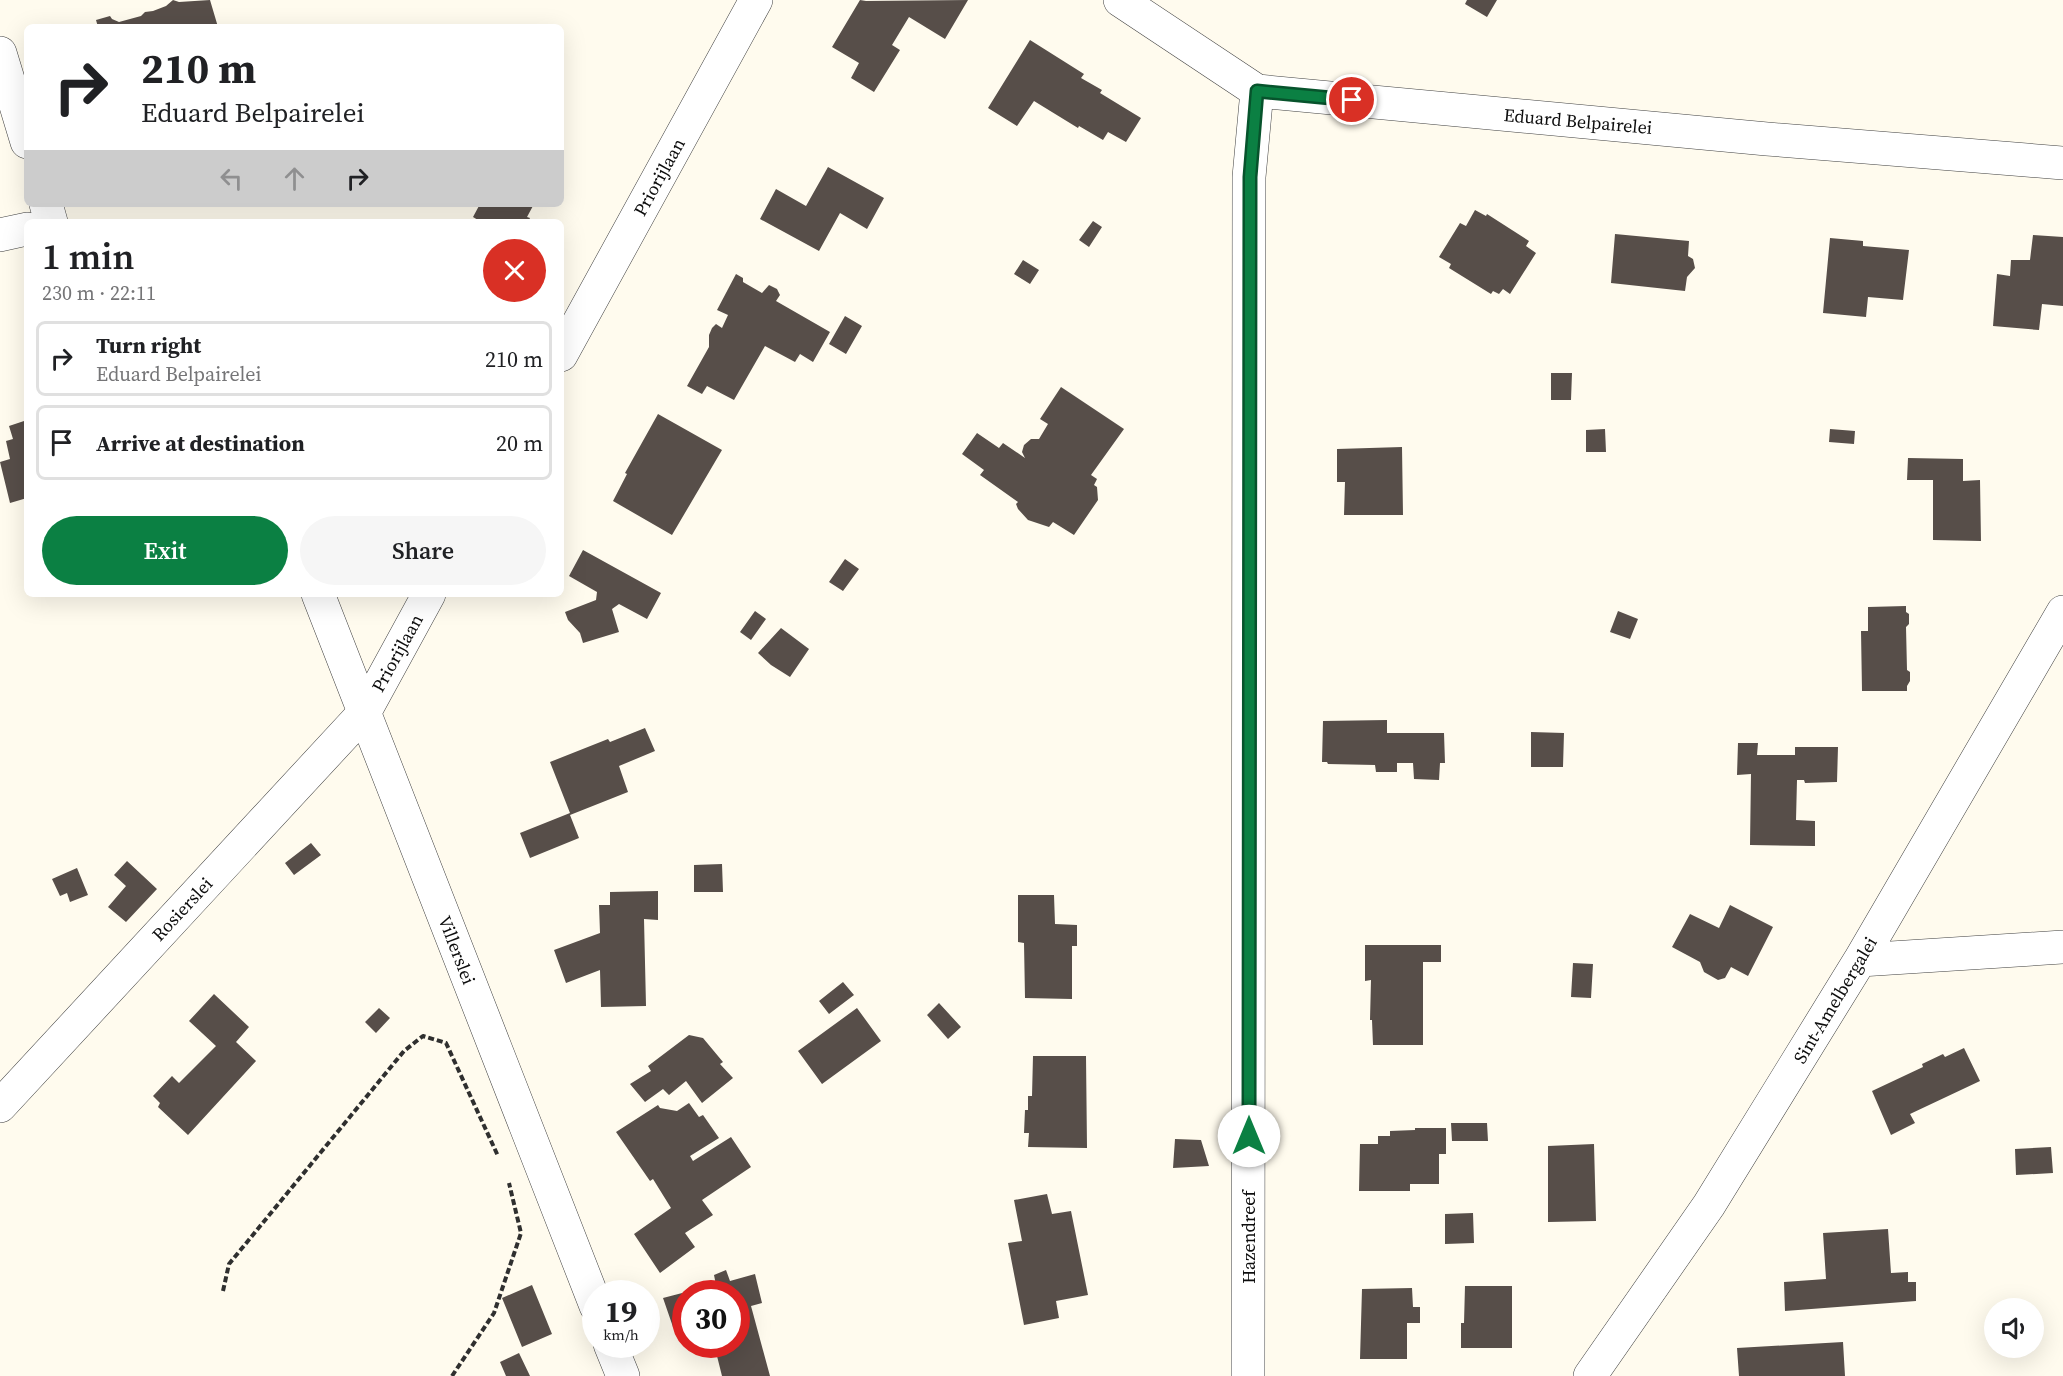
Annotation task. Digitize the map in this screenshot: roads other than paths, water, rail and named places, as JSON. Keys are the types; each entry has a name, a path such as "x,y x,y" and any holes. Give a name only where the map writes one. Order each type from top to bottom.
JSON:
{"street":[{"name":"Priorijlaan","path":"564,350 756,0"},
{"name":"Eduard Belpairelei","path":"1120,0 1257,91 1755,138 2063,163"},
{"path":"0,53 24,132"},
{"name":"Hazendreef","path":"1248,1376 1250,177 1257,91"},
{"path":"0,235 24,230"},
{"name":"Villerslei","path":"319,597 586,1280"},
{"name":"Priorijlaan","path":"364,713 427,597"},
{"name":"Sint-Amelbergalei","path":"1590,1376 1710,1205 1860,960 2063,612"},
{"name":"Rosierslei","path":"0,1106 364,713"},
{"path":"1860,960 2063,947"},
{"path":"616,1358 623,1376"}]}
